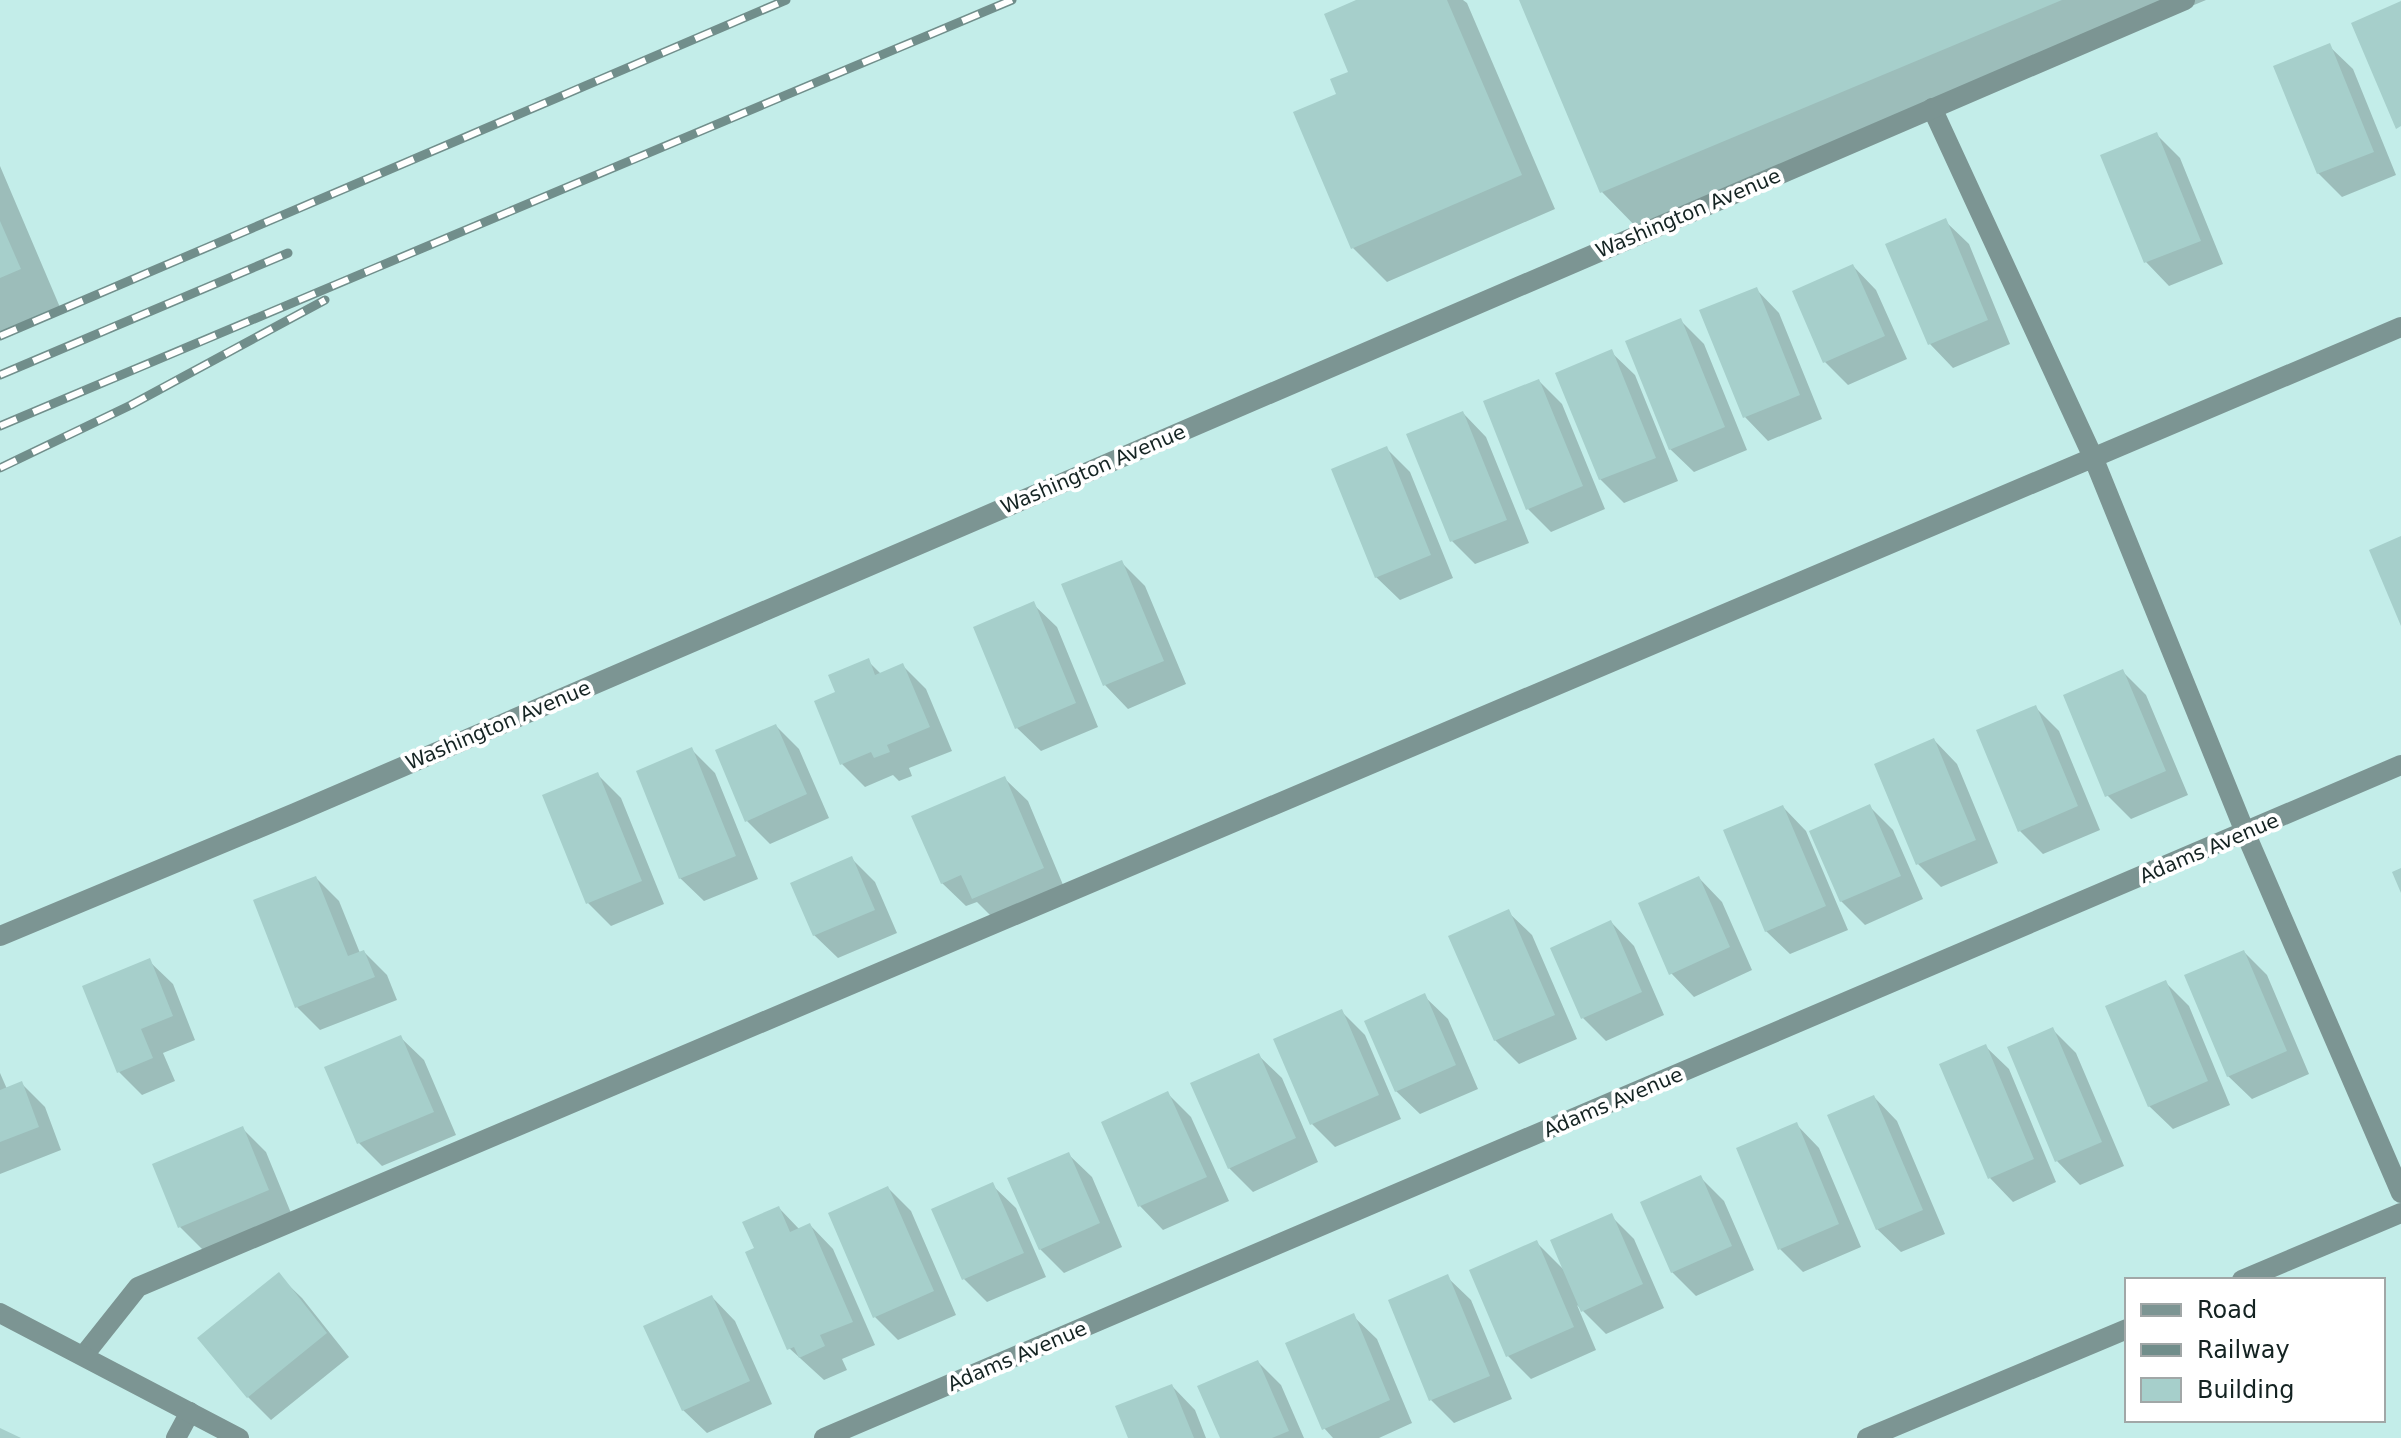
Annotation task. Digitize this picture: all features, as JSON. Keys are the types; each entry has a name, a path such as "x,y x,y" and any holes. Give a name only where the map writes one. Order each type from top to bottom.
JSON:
{"street":[{"name":"Washington Avenue","path":"0,936 2185,0"},
{"path":"1932,108 2093,457 2245,832 2401,1193"},
{"path":"84,1355 138,1287 2401,327"},
{"name":"Adams Avenue","path":"824,1438 2401,765"},
{"path":"2247,1278 2401,1213"},
{"path":"0,1313 239,1438"},
{"path":"1867,1438 2125,1330"},
{"path":"176,1438 190,1412"}],"building":[{"path":"1356,0 1447,0 1522,175 1351,249 1293,112 1336,94 1330,79 1348,72 1324,14"},
{"path":"1519,0 2062,0 1600,193"},
{"path":"2401,1 2401,126 2396,129 2351,23"},
{"path":"2330,43 2374,152 2317,174 2273,66"},
{"path":"2157,132 2201,241 2144,263 2100,155"},
{"path":"1946,218 1988,320 1928,345 1885,244"},
{"path":"0,221 21,269 0,278"},
{"path":"1853,264 1885,336 1823,363 1792,291"},
{"path":"1757,287 1800,395 1743,418 1699,310"},
{"path":"1681,318 1725,427 1669,450 1625,341"},
{"path":"1612,349 1656,458 1599,480 1555,373"},
{"path":"1539,379 1583,486 1526,510 1483,401"},
{"path":"1463,411 1507,520 1450,542 1406,434"},
{"path":"1387,446 1431,555 1375,578 1331,469"},
{"path":"2401,536 2401,626 2369,550"},
{"path":"1122,560 1164,661 1103,686 1061,584"},
{"path":"1034,601 1076,703 1015,729 973,627"},
{"path":"869,658 875,675 903,663 930,727 887,745 890,752 874,758 871,752 840,765 814,701 835,692 828,675"},
{"path":"2123,669 2166,771 2105,797 2063,695"},
{"path":"2036,705 2078,806 2018,832 1976,730"},
{"path":"776,724 807,794 745,822 715,750"},
{"path":"1934,738 1976,840 1916,865 1874,764"},
{"path":"692,747 736,856 679,879 636,771"},
{"path":"598,772 642,881 586,904 542,795"},
{"path":"1005,776 1044,868 972,899 961,875 941,884 911,816"},
{"path":"1870,804 1901,876 1840,902 1809,831"},
{"path":"1783,805 1826,906 1765,932 1723,830"},
{"path":"852,856 875,910 813,936 790,883"},
{"path":"2401,868 2401,893 2392,872"},
{"path":"316,876 348,956 364,950 375,977 295,1008 253,900"},
{"path":"1699,876 1730,947 1669,975 1638,903"},
{"path":"1509,909 1555,1015 1494,1041 1448,936"},
{"path":"1611,920 1642,992 1581,1019 1550,948"},
{"path":"2244,950 2287,1051 2227,1077 2184,975"},
{"path":"150,958 173,1016 141,1029 153,1058 117,1073 82,986"},
{"path":"2166,980 2208,1081 2148,1107 2105,1006"},
{"path":"1425,993 1456,1065 1395,1092 1364,1021"},
{"path":"1342,1009 1379,1095 1310,1125 1273,1039"},
{"path":"2053,1027 2102,1142 2055,1162 2007,1047"},
{"path":"401,1035 434,1112 357,1144 324,1067"},
{"path":"1986,1044 2034,1159 1988,1179 1939,1064"},
{"path":"1259,1053 1296,1138 1228,1169 1190,1083"},
{"path":"22,1081 39,1127 0,1142 0,1090"},
{"path":"1168,1091 1207,1177 1138,1207 1101,1122"},
{"path":"1874,1095 1923,1210 1876,1230 1827,1115"},
{"path":"1797,1122 1839,1224 1778,1250 1736,1148"},
{"path":"243,1126 269,1190 178,1228 152,1164"},
{"path":"1069,1152 1100,1223 1039,1250 1007,1178"},
{"path":"1701,1175 1732,1246 1671,1273 1640,1202"},
{"path":"993,1182 1024,1253 962,1280 931,1209"},
{"path":"888,1186 934,1291 873,1318 828,1213"},
{"path":"779,1206 790,1232 810,1223 853,1322 820,1335 825,1346 799,1358 794,1347 787,1350 745,1252 754,1248 742,1222"},
{"path":"1612,1213 1643,1284 1581,1312 1550,1240"},
{"path":"1537,1240 1574,1327 1506,1357 1469,1270"},
{"path":"279,1272 327,1333 247,1398 197,1338"},
{"path":"1448,1274 1490,1376 1429,1401 1388,1300"},
{"path":"712,1295 750,1381 682,1411 643,1326"},
{"path":"1354,1313 1390,1400 1322,1430 1285,1343"},
{"path":"1258,1360 1289,1431 1272,1438 1220,1438 1197,1386"},
{"path":"1172,1384 1194,1438 1128,1438 1115,1406"},
{"path":"0,1428 21,1438 0,1438"}],"railway":[{"path":"0,336 786,0"},
{"path":"0,426 1012,0"},
{"path":"0,375 288,253"},
{"path":"0,468 131,405 325,300"}]}
